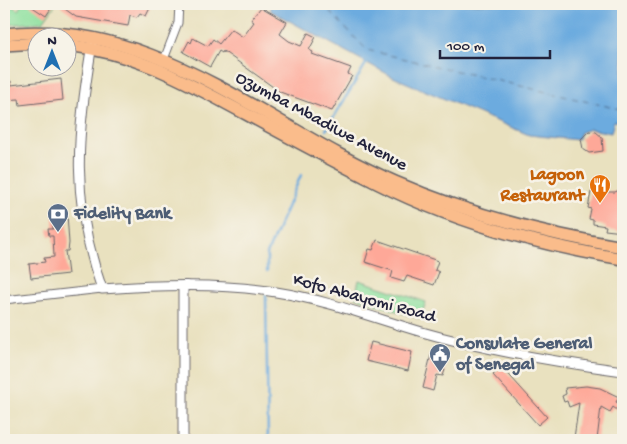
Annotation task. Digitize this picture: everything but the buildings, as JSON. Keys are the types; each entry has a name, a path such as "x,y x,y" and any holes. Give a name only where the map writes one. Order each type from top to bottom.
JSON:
{"highway":[{"name":"Ozumba Mbadiwe Avenue","path":"4,34 55,33 92,42 135,59 162,64 394,182 488,217 623,247"},
{"name":"Ozumba Mbadiwe Avenue","path":"78,43 92,42"},
{"path":"4,45 28,44"},
{"name":"Ozumba Mbadiwe Avenue","path":"162,64 408,198 452,215 525,238 623,259"}],"street":[{"path":"162,64 178,23 180,4"},
{"path":"92,42 81,119 78,173 86,235 102,289"},
{"path":"183,286 183,440"},
{"name":"Kofo Abayomi Road","path":"4,300 102,289 183,286 250,289 302,297 450,339 545,360 623,371"}],"green space":[{"path":"4,4 9,4 18,10 22,4 56,4 43,22 4,25"},
{"path":"359,280 426,302 420,319 355,297"}],"water":[{"path":"269,4 623,4 623,123 614,121 611,133 590,129 581,132 578,140 529,135 393,77 271,11"}],"waterway":[{"path":"326,130 367,62"},
{"path":"267,271 267,254 301,175"},
{"path":"266,295 268,440"}],"ferry route":[{"path":"322,4 367,50 623,110"}],"place":[{"name":"Lagoon Restaurant","path":"600,204"},
{"name":"Fidelity Bank","path":"58,233"},
{"name":"Consulate General of Senegal","path":"440,373"}]}
